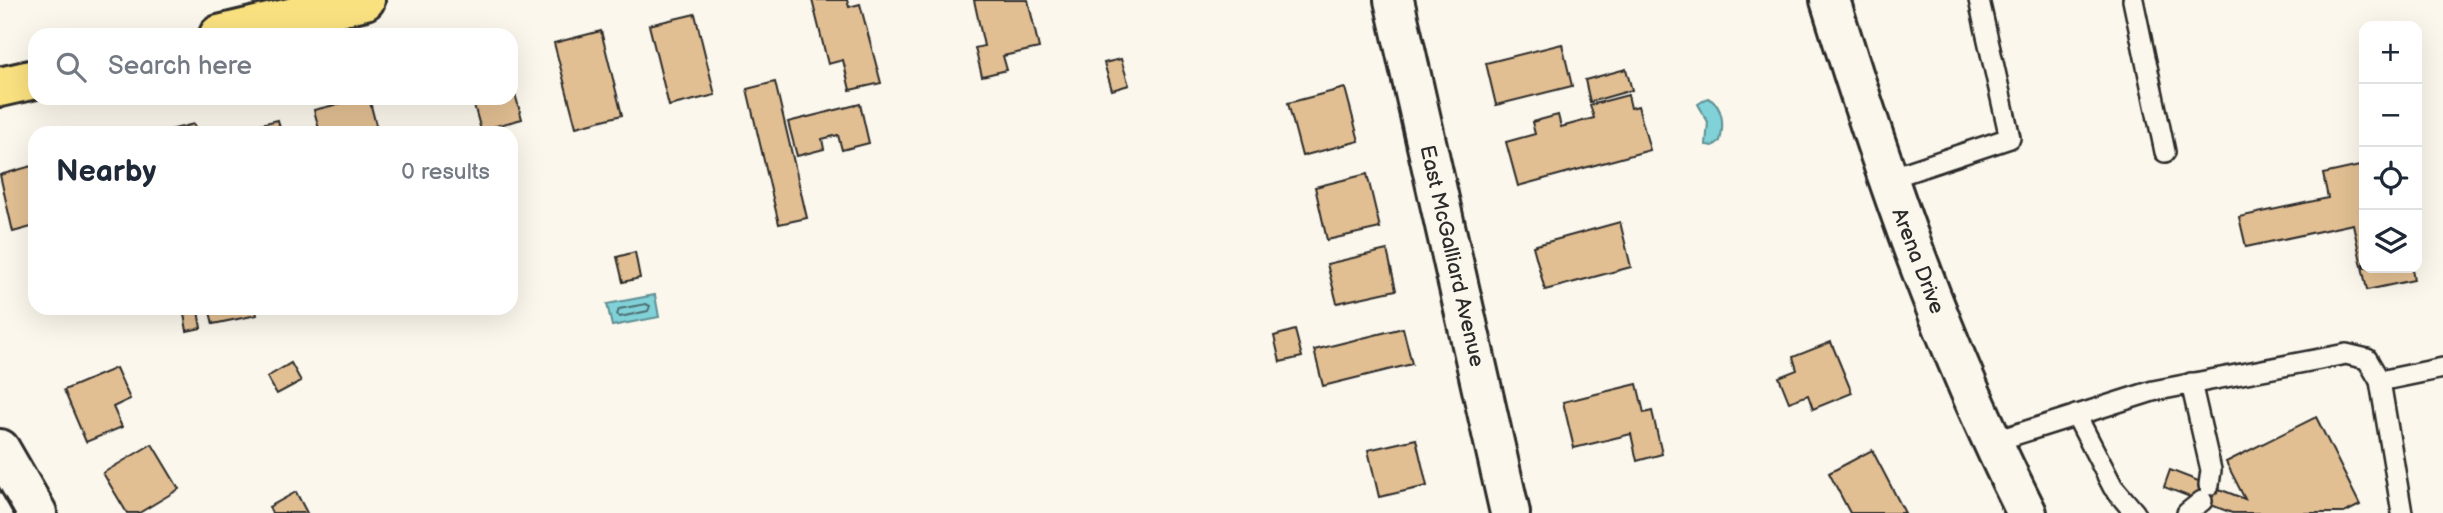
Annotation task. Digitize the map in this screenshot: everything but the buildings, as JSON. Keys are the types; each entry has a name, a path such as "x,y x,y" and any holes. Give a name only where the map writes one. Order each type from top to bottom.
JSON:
{"main road":[{"path":"248,28 365,0"},
{"path":"0,87 28,81"}],"street":[{"name":"East McGalliard Avenue","path":"1394,0 1510,513"},
{"name":"Arena Drive","path":"1830,0 1887,179 1929,293 1992,442 2027,513"},
{"path":"0,449 37,513"}],"lane":[{"path":"1887,179 2010,138 1979,0"},
{"path":"2133,0 2165,152"},
{"path":"1992,442 2153,391 2346,354 2367,359 2380,381 2402,513"},
{"path":"2380,381 2443,368"},
{"path":"2191,383 2211,470 2199,500"},
{"path":"2076,415 2113,488 2135,513"}],"water":[{"path":"1708,98 1720,111 1722,123 1720,141 1713,146 1706,145 1708,122 1698,104"},
{"path":"655,295 659,317 612,326 607,304"}]}
